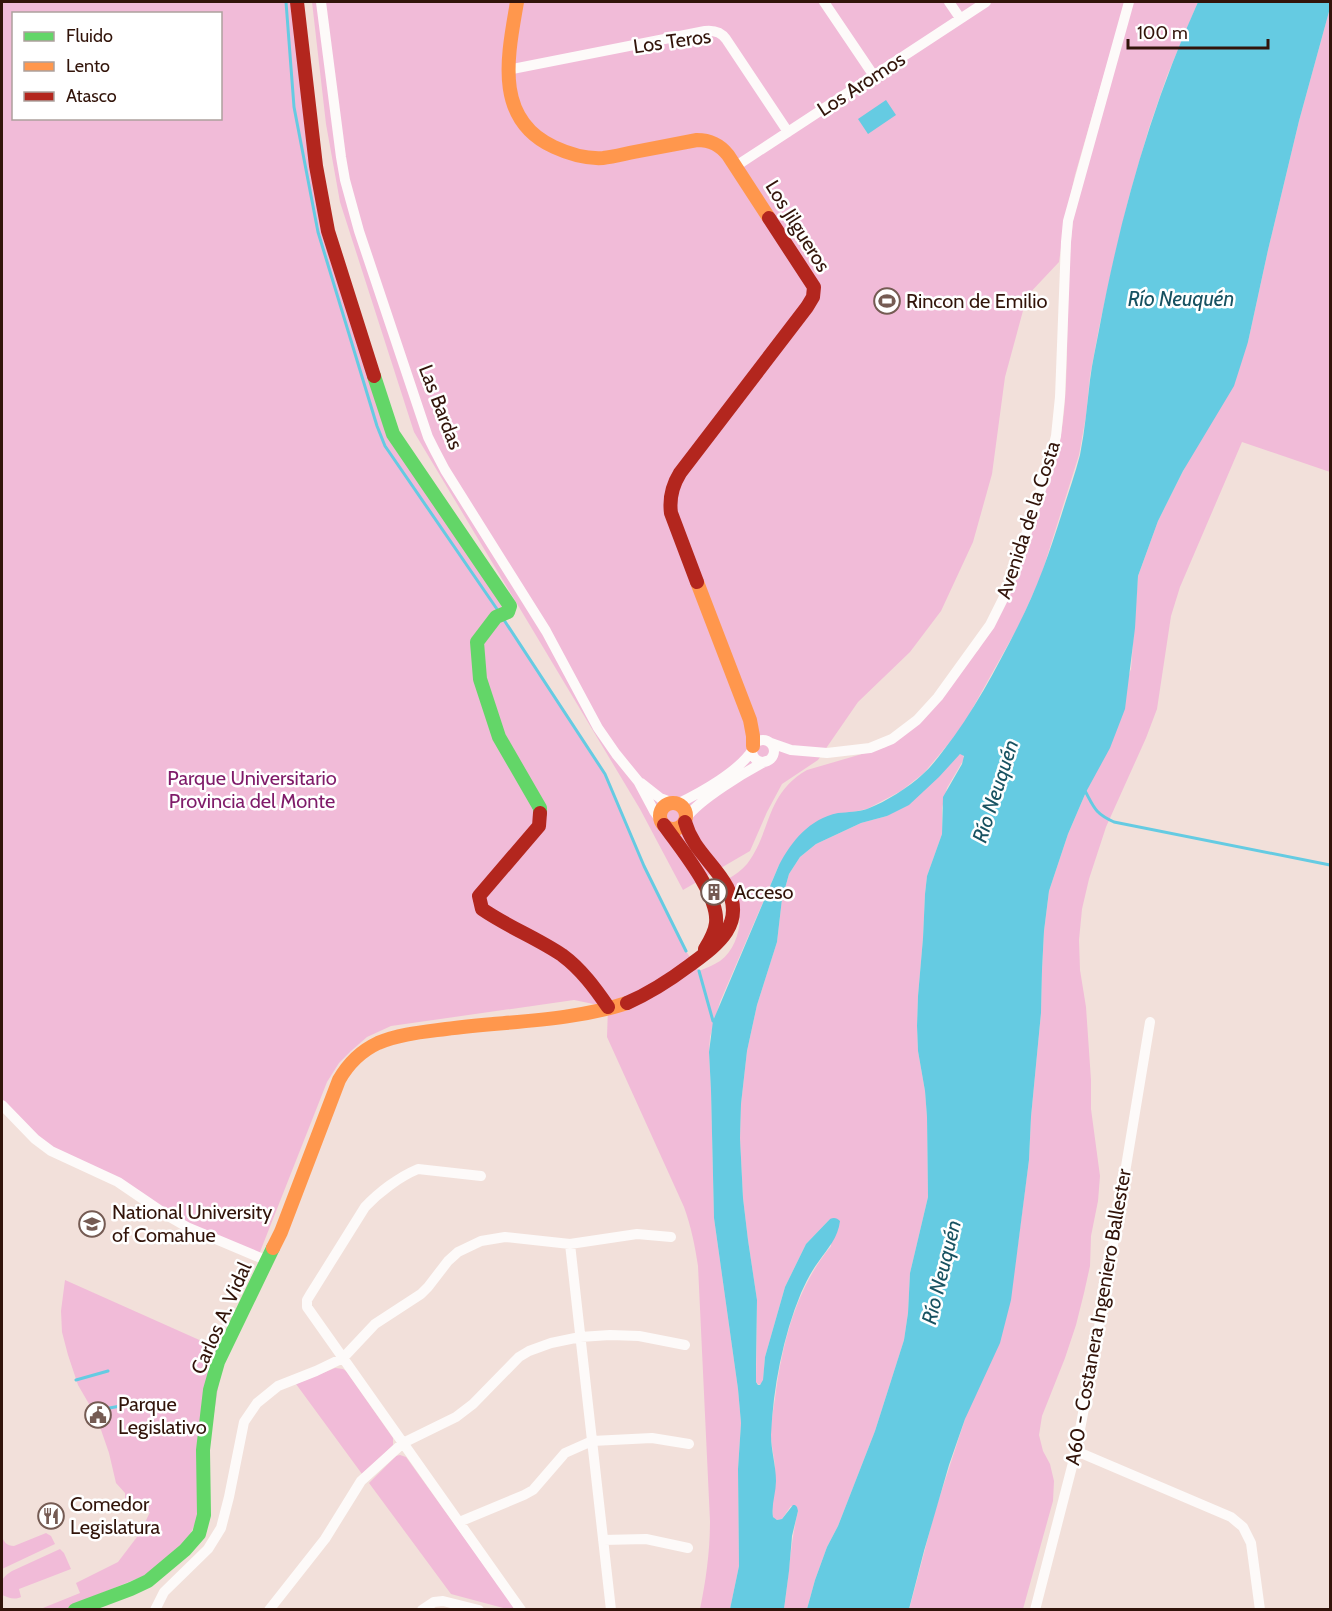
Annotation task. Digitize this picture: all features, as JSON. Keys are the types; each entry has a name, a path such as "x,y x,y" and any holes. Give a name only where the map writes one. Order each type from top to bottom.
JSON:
{"street":[{"path":"297,2 316,166 328,231 393,434 510,606 477,642 480,679 499,737 540,808 539,826 479,896 482,909 499,921 563,956 592,983 609,1007"},
{"name":"Las Bardas","path":"321,2 345,180 359,231 428,437 445,470 549,637 598,728 638,781 663,824"},
{"name":"Los Jilgueros","path":"516,2 507,70 514,109 530,131 541,140 565,152 584,157 603,158 704,139 710,140 722,147 736,166 812,282 813,297 807,308 680,473 669,501 669,510 750,720 753,747"},
{"path":"824,2 873,76"},
{"path":"949,2 960,18"},
{"name":"Los Aromos","path":"736,166 986,2"},
{"name":"Avenida de la Costa","path":"686,820 701,803 769,759 784,754 843,752 870,748 892,739 905,730 928,709 980,641 1004,597 1048,468 1056,436 1060,410 1068,221 1129,2"},
{"name":"Los Teros","path":"507,70 714,31 726,39 788,132"},
{"name":"Los Jilgueros","path":"750,720 770,742"},
{"path":"693,963 713,936 716,920 714,908 710,895 698,874 663,824 662,810 665,806 675,804 698,793 740,765 753,747 761,740 770,742 774,751 769,759 763,762 754,756 753,747"},
{"name":"Avenida de la Costa","path":"770,742 784,748 807,752"},
{"name":"Las Bardas","path":"638,781 660,798 675,804"},
{"path":"663,824 667,828 675,829 683,825 686,820 684,809 675,804"},
{"name":"Carlos A. Vidal","path":"75,1610 148,1581 185,1550 199,1534 204,1515 204,1436 207,1404 212,1383 224,1351 268,1262 289,1213 336,1086 349,1064 384,1040 401,1036 556,1017 609,1007 642,996 709,952 718,944 729,926 733,910 729,892 693,843 688,834 686,820"},
{"name":"A60 - Costanera Ingeniero Ballester","path":"1035,1610 1076,1451 1102,1311 1150,1022"},
{"path":"2,1105 35,1139 51,1151 118,1182 187,1227 268,1262"},
{"path":"481,1176 418,1169 374,1198 365,1207 307,1300 307,1307 521,1610"},
{"path":"155,1610 164,1592 208,1549 221,1528 230,1497 244,1422 249,1413 262,1398 278,1386 343,1358 375,1324 421,1294 458,1252 467,1246 491,1238 505,1237 570,1244 637,1234 671,1237"},
{"path":"570,1244 611,1610"},
{"path":"269,1610 325,1539 361,1481 403,1443 456,1418 519,1357 550,1343 580,1337 639,1336 685,1345"},
{"path":"459,1522 533,1490 565,1453 592,1441 652,1438 689,1444"},
{"path":"1076,1451 1231,1517 1242,1527 1251,1543 1260,1610"},
{"path":"603,1540 646,1539 688,1548"},
{"path":"422,1610 434,1602 479,1610"}],"green space":[{"name":"Parque Universitario Provincia del Monte","path":"2,2 297,2 316,166 393,434 507,601 501,616 605,774 644,866 686,951 699,971 720,961 733,945 740,917 728,879 745,866 755,851 783,790 807,770 886,747 979,649 1055,462 1063,421 1073,220 1132,2 1198,2 1167,76 1129,197 1099,328 1079,455 1041,576 1019,625 966,720 924,773 901,791 867,809 837,814 779,865 720,1002 710,1037 709,1052 714,1218 741,1423 738,1469 739,1566 730,1609 700,1609 707,1565 710,1521 698,1266 694,1244 684,1207 607,1037 608,1007 574,1000 391,1026 367,1037 339,1063 327,1082 258,1257 187,1226 62,1156 2,1105"},
{"path":"312,2 1125,2 1075,175 1059,262 1027,296 1005,377 992,474 973,542 941,611 910,652 858,702 818,760 782,784 750,851 683,890 640,809 414,432 340,202 326,124"},
{"path":"1330,8 1330,472 1242,442 1180,587 1171,616 1157,709 1106,827 1089,879 1082,909 1079,940 1080,970 1086,1007 1091,1109 1100,1176 1098,1201 1091,1236 1090,1266 1076,1325 1042,1416 1039,1435 1054,1481 1053,1501 1023,1609 909,1610 935,1511 1017,1251 1029,1160 1041,1013 1044,931 1049,891 1068,834 1086,792 1131,669 1138,576 1158,521 1248,342 1299,121"},
{"path":"960,754 963,754 964,759 947,788 942,808 942,834 927,876 925,894 917,1026 927,1117 928,1197 910,1273 904,1340 875,1431 838,1526 827,1547 807,1609 784,1609 798,1511 791,1506 782,1519 777,1520 773,1517 775,1463 771,1439 772,1419 782,1357 792,1318 808,1280 831,1246 830,1219 806,1244 785,1287 765,1357 763,1382 759,1385 756,1382 757,1300 743,1198 740,1138 747,1051 757,1005 777,942 782,899 789,874 800,857 816,844 861,823 887,816"},
{"path":"65,1280 224,1351 197,1519 190,1535 184,1543 146,1575 66,1609 38,1610 80,1593 76,1583 118,1562 140,1533 150,1512 133,1511 125,1506 125,1493 116,1483 109,1453 96,1416 78,1385 62,1332 61,1311"},
{"path":"335,1368 346,1371 393,1438 393,1445 362,1474 296,1384"},
{"path":"396,1456 406,1457 514,1607 513,1609 451,1594 369,1483"},
{"path":"46,1533 51,1536 55,1544 2,1569 2,1535 6,1543 14,1546"},
{"path":"60,1549 71,1569 19,1589 21,1597 12,1598 2,1595 2,1581 8,1574"}],"water":[{"name":"Río Neuquén","path":"1198,2 1330,2 1330,8 1299,121 1248,342 1234,386 1183,471 1158,521 1138,576 1135,628 1125,709 1110,748 1086,792 1068,834 1049,891 1044,931 1041,1013 1029,1160 1011,1300 1000,1343 965,1419 949,1465 909,1609 807,1609 827,1547 838,1526 875,1431 904,1340 910,1273 928,1197 927,1117 917,1026 925,894 927,876 942,834 943,797 962,764 964,756 960,754 909,805 887,816 861,823 816,844 800,857 789,874 782,899 777,942 757,1005 747,1051 741,1104 743,1198 757,1300 756,1382 758,1385 763,1380 765,1357 785,1287 806,1244 830,1219 835,1218 840,1221 835,1238 814,1268 801,1293 784,1344 774,1399 771,1435 776,1481 773,1517 777,1520 782,1519 793,1505 798,1511 792,1536 784,1609 730,1609 739,1566 738,1469 741,1423 714,1218 709,1052 713,1021 779,865 802,832 818,820 828,816 864,810 882,802 926,772 974,706 1025,612 1048,556 1080,455 1092,367 1107,288 1127,204 1166,81"},
{"path":"886,100 896,115 868,134 858,119"}],"waterway":[{"path":"286,2 294,107 318,232 377,426 385,446 499,612"},
{"path":"504,620 605,774 644,866 686,951"},
{"path":"1084,789 1098,812 1114,822 1330,865"},
{"path":"699,971 713,1021"},
{"path":"76,1380 108,1371"},
{"path":"93,1411 126,1405"}],"traffic: fast":[{"path":"374,376 393,434 510,606 508,612 496,617 477,642 480,679 499,737 540,808 540,813"},
{"path":"75,1610 148,1581 185,1550 199,1534 204,1515 203,1450 210,1390 218,1362 273,1248"}],"traffic: slow":[{"path":"517,2 510,43 509,84 513,103 521,120 535,135 566,152 597,158 697,140 711,142 722,148 728,155 769,218"},
{"path":"697,582 750,720 753,746"},
{"path":"673,803 682,807 686,816 682,825 673,829 664,825 660,816 664,807 673,803"},
{"path":"273,1248 339,1080 351,1063 366,1050 394,1037 469,1026 583,1014 627,1003"}],"traffic: jam":[{"path":"297,2 316,166 328,231 374,376"},
{"path":"697,582 671,513 670,502 675,483 680,473 813,297 814,287 769,218"},
{"path":"540,813 539,826 479,896 482,909 569,960 593,986 608,1007"},
{"path":"627,1003 660,986 710,950 719,942 731,923 732,900 727,887 698,849 685,822"},
{"path":"664,825 705,885 715,911 716,923 705,949"}],"place":[{"name":"Rincon de Emilio","path":"887,301"},
{"name":"Acceso","path":"714,892"},
{"name":"National University of Comahue","path":"92,1224"},
{"name":"Parque Legislativo","path":"98,1415"},
{"name":"Comedor Legislatura","path":"51,1516"}]}
